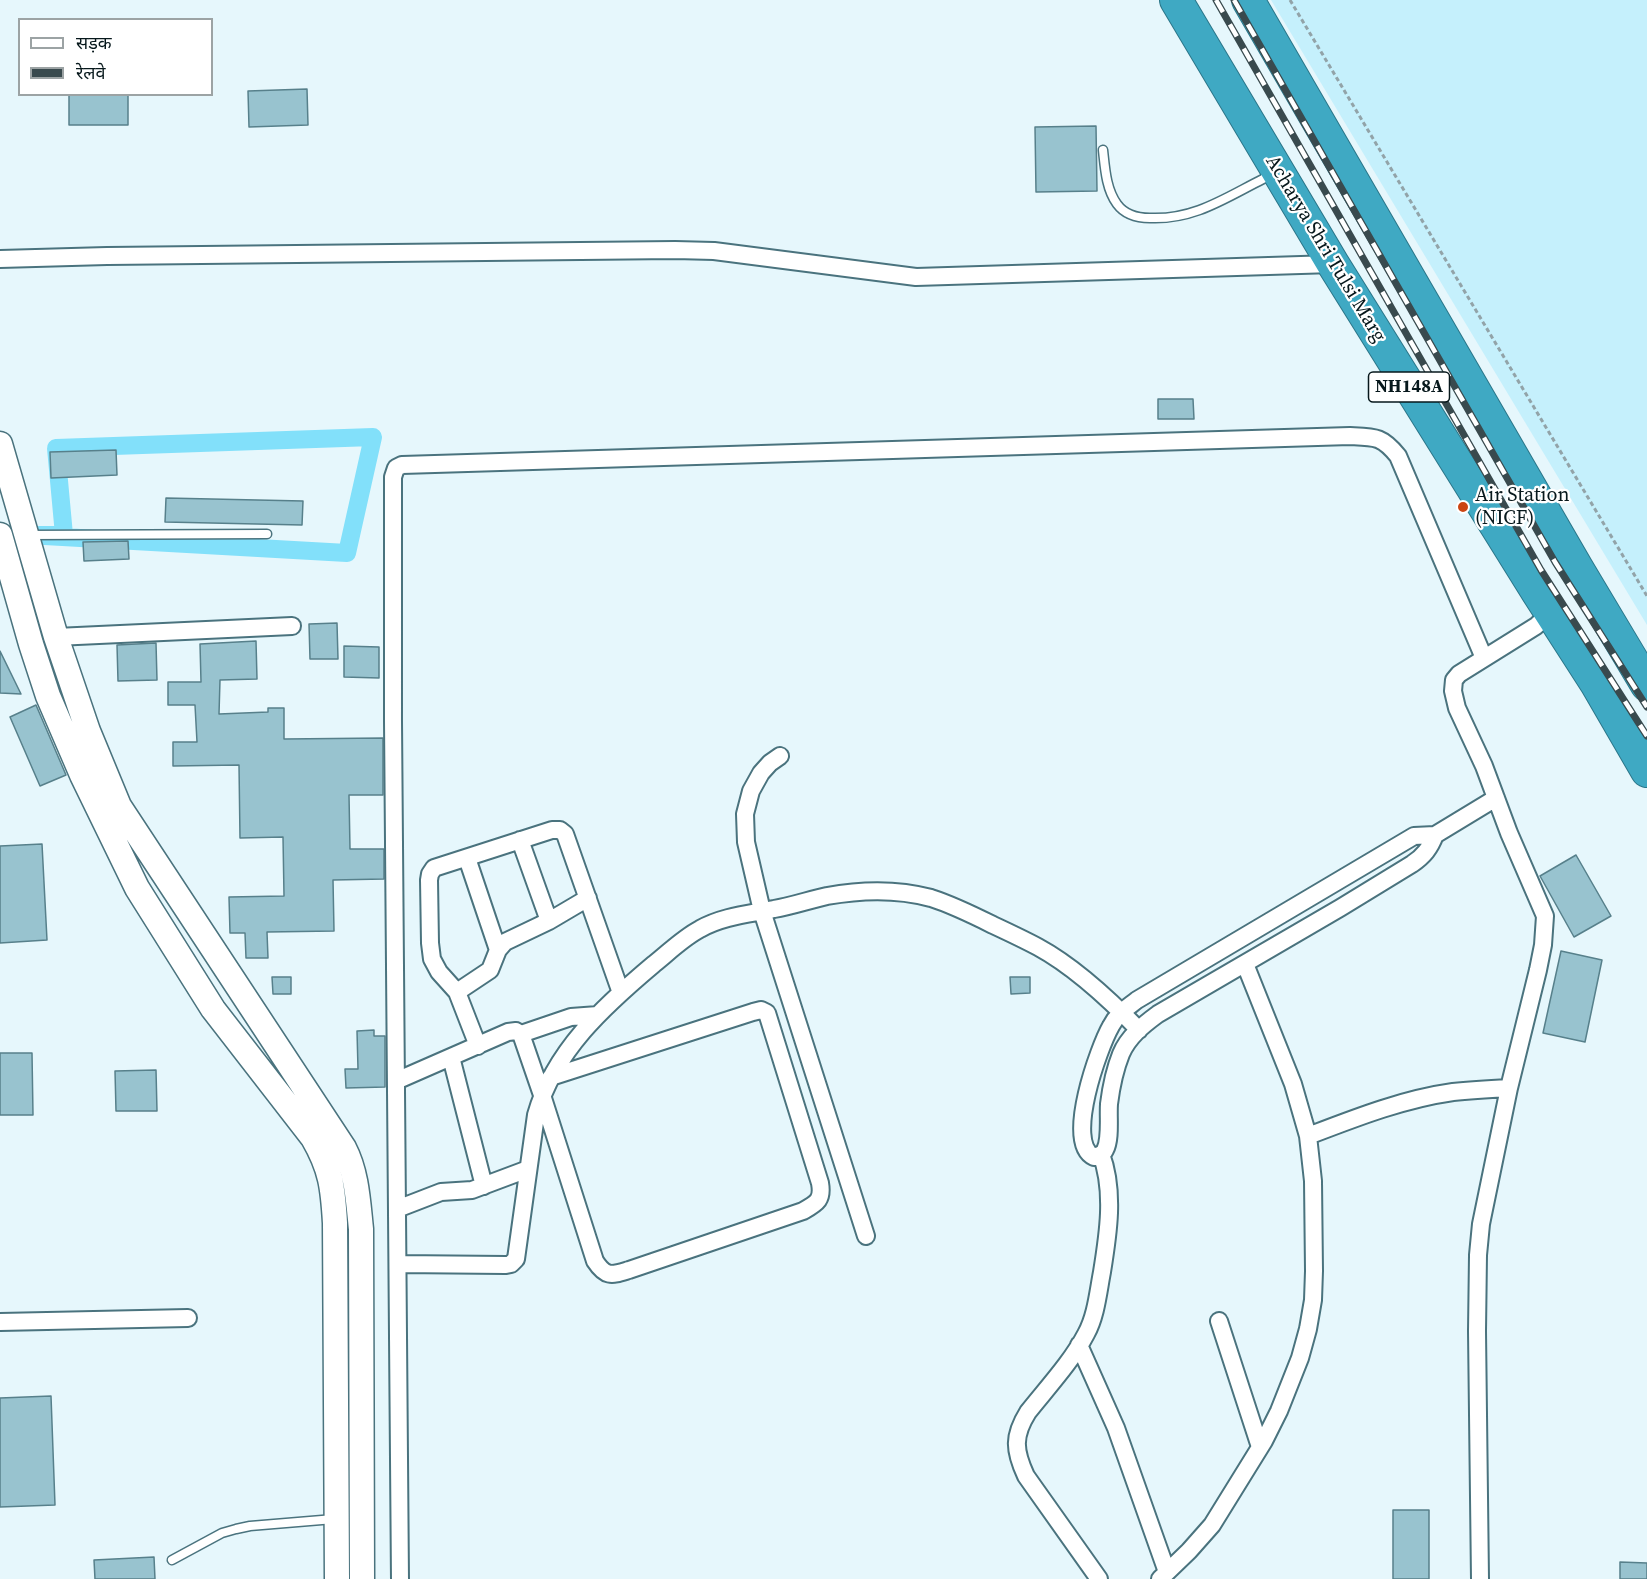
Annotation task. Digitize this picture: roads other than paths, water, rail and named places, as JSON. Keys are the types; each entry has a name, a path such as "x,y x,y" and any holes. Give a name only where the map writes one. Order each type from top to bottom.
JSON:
{"highway":[{"name":"Acharya Shri Tulsi Marg","path":"1176,0 1333,264 1551,613 1643,754"},
{"name":"NH148A","path":"1248,0 1647,685"}],"street":[{"path":"0,258 675,250 714,251 916,277 1333,264"},
{"path":"400,1579 393,721 393,477 396,468 400,466 1373,436 1389,444 1398,456 1484,658"},
{"path":"0,444 16,523 88,731 119,806 351,1162 356,1180 361,1229 362,1579"},
{"path":"0,535 48,696 82,775 137,888 213,1010 313,1138 326,1163 333,1192 335,1223 337,1579"},
{"path":"1480,1579 1477,1331 1478,1255 1481,1224 1509,1088 1538,970 1545,916 1484,766 1457,708 1453,691 1454,680 1459,674 1536,626 1551,613"},
{"path":"56,637 292,626"},
{"path":"780,756 770,763 754,783 745,814 746,842 762,911 866,1236"},
{"path":"1435,836 1431,845 1418,860 1158,1014 1139,1030 1121,1055 1110,1102 1108,1140 1105,1149 1101,1155 1094,1156 1086,1151 1083,1141 1082,1116 1089,1087 1111,1025 1121,1012 1157,988 1414,836 1435,836 1496,798"},
{"path":"478,1046 456,992 439,972 432,959 429,880 434,868 552,830 560,830 565,834 621,993"},
{"path":"520,840 549,921"},
{"path":"467,858 498,950"},
{"path":"398,1264 511,1264 516,1259 528,1169 542,1095 571,1045 621,993 690,934 736,916 829,896 859,892 902,893 929,898 960,909 1039,948 1074,972 1139,1030"},
{"path":"456,992 490,970 498,950 505,942 549,921 588,898"},
{"path":"1079,1345 1116,1428 1164,1576 1212,1525 1260,1447 1279,1411 1300,1358 1313,1300 1313,1181 1308,1136 1293,1083 1245,964"},
{"path":"396,1081 508,1032 516,1031 521,1034 595,1261 599,1269 609,1275 803,1211 815,1204 821,1195 820,1183 767,1013 761,1010 551,1077"},
{"path":"521,1034 571,1017 598,1015"},
{"path":"452,1057 484,1186"},
{"path":"1308,1136 1366,1114 1421,1098 1453,1092 1509,1088"},
{"path":"1099,1579 1026,1476 1018,1459 1017,1435 1028,1412 1079,1345 1092,1320 1107,1236 1107,1179 1101,1155"},
{"path":"398,1209 441,1192 466,1192 528,1169"},
{"path":"0,1322 188,1318"},
{"path":"1219,1322 1260,1447"}],"lane":[{"path":"1102,150 1108,182 1114,198 1127,213 1138,218 1166,219 1197,212 1263,179 1276,169"},
{"path":"16,523 267,534"},
{"path":"172,1560 222,1533 236,1529 337,1519"}],"waterway":[{"path":"373,437 347,553 27,535 64,535 56,448 373,437"}],"railway":[{"path":"1216,0 1541,570 1647,736"},
{"path":"1234,0 1555,562 1647,707"}],"place":[{"name":"Air Station (NICF)","path":"1463,507"}]}
